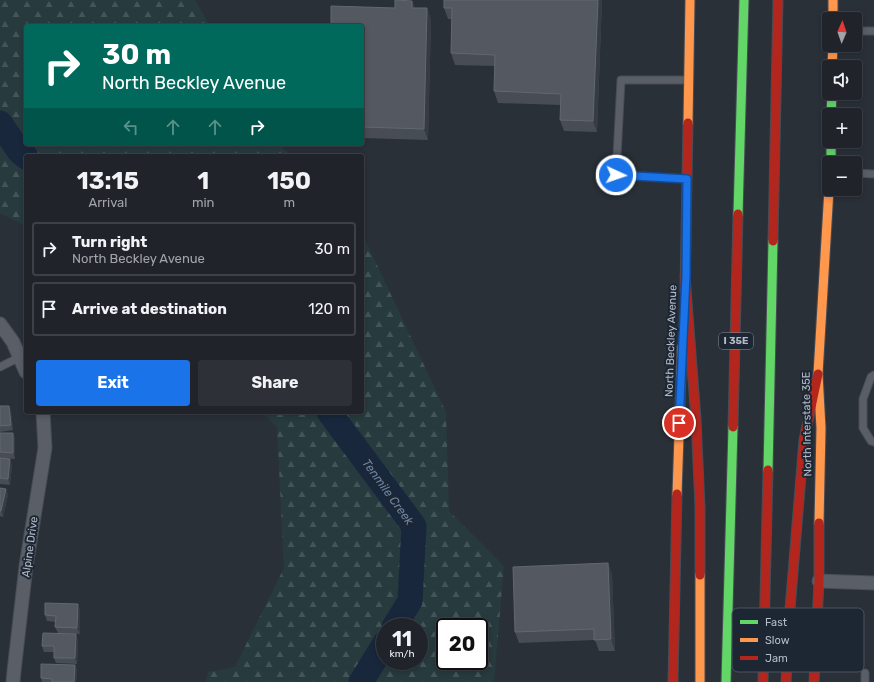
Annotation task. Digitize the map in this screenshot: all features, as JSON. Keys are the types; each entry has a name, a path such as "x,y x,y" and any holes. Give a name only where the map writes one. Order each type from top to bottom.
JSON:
{"main road":[{"name":"North Beckley Avenue","path":"673,682 679,423 686,276 690,0"},
{"name":"I 35E","path":"726,682 744,0"},
{"path":"765,608 778,0"},
{"path":"833,0 833,12"},
{"name":"North Interstate 35E","path":"818,608 821,428 818,374 829,196"},
{"path":"686,276 696,419 700,507 700,682"},
{"path":"790,608 804,440 818,374"},
{"path":"763,672 763,682"},
{"path":"786,682 787,672"},
{"name":"North Interstate 35E","path":"814,672 814,682"}],"street":[{"path":"0,324 13,342 24,367"},
{"name":"Alpine Drive","path":"14,682 26,566 45,448 42,414"},
{"path":"819,581 874,583"}],"lane":[{"path":"862,30 874,31"},
{"path":"687,179 616,175 621,80 688,80"},
{"path":"862,173 874,174"},
{"path":"0,368 20,357"},
{"path":"874,375 871,377 863,399 863,428 871,441 874,442"},
{"path":"865,673 865,682"}],"green space":[{"path":"0,0 195,0 209,24 24,24 24,146 280,146 290,154 24,154 24,225 0,213"},
{"path":"364,237 446,412 449,511 504,566 494,682 206,682 208,672 235,667 284,568 277,427 264,414 364,414"}],"building":[{"path":"395,0 412,1 412,8 427,8 424,129 364,127 364,24 331,24 331,6 395,8"},
{"path":"444,0 598,0 593,121 560,120 561,94 494,91 495,55 451,53 452,8 444,8"},
{"path":"0,406 9,406 11,425 0,426"},
{"path":"0,433 13,433 13,453 0,452"},
{"path":"0,458 10,459 8,479 0,478"},
{"path":"0,488 6,489 1,511 0,511"},
{"path":"608,563 611,639 594,640 594,629 515,632 513,567"},
{"path":"45,603 78,604 77,628 55,627 56,616 45,615"},
{"path":"43,633 76,634 75,658 54,658 54,646 42,646"},
{"path":"41,664 75,665 74,682 52,682 52,679 41,678"}],"waterway":[{"name":"Tenmile Creek","path":"0,123 19,151 24,155"},
{"name":"Tenmile Creek","path":"330,414 414,526 410,601 400,618"},
{"name":"Tenmile Creek","path":"361,682 376,658"}],"traffic: fast":[{"path":"738,214 744,0"},
{"path":"831,108 832,100"},
{"path":"831,148 831,156"},
{"path":"768,470 773,241"},
{"path":"726,682 733,427"}],"traffic: slow":[{"path":"688,123 690,0"},
{"path":"833,0 833,12"},
{"path":"832,60 833,52"},
{"path":"819,523 821,428 818,374 829,196"},
{"path":"677,494 682,347"},
{"path":"700,575 700,682"}],"traffic: jam":[{"path":"773,241 778,0"},
{"path":"685,291 688,123"},
{"path":"733,427 738,214"},
{"path":"685,276 696,419 700,507 700,575"},
{"path":"790,608 804,440 818,374"},
{"path":"765,608 768,470"},
{"path":"673,682 677,494"},
{"path":"818,608 819,523"},
{"path":"763,672 763,682"},
{"path":"786,682 787,672"},
{"path":"814,672 814,682"}],"route":[{"path":"616,175 687,179 686,276 679,423"}]}
